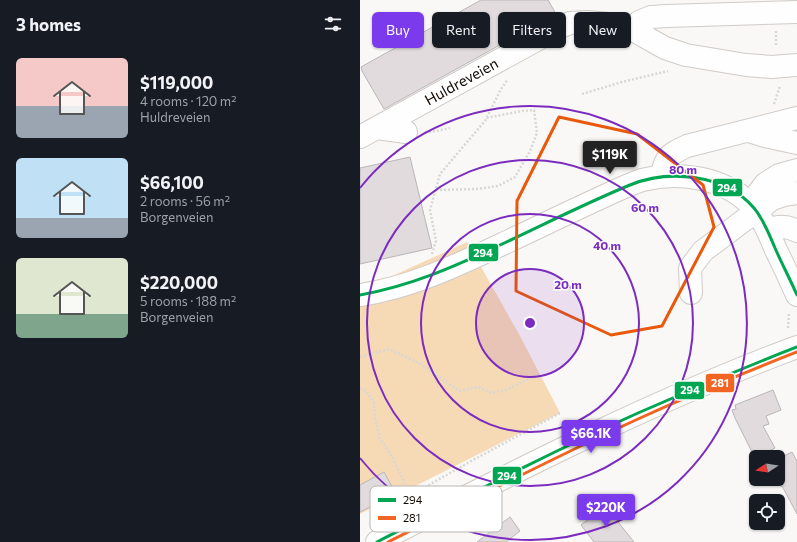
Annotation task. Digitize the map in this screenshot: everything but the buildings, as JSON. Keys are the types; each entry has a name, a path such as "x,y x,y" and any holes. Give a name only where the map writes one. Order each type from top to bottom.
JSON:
{"street":[{"path":"633,30 640,22 651,17 797,12"},
{"name":"Huldreveien","path":"369,132 560,27 570,23 586,22 609,24 633,30 664,48 686,55 746,65 784,61"},
{"path":"661,177 664,162 672,152 687,146 797,118"},
{"path":"748,130 765,136 797,143"},
{"path":"369,132 406,132"},
{"path":"792,301 759,217 765,184 779,175 797,170"},
{"path":"360,295 402,286 457,266 622,188 642,180 661,177 683,176 719,183 740,195 759,217 774,227 788,227 797,231"},
{"path":"759,217 772,199 797,193"},
{"path":"691,293 690,268 702,251 743,221 797,206"},
{"path":"488,486 652,406 749,365 793,338"},
{"path":"377,542 397,532"}],"path":[{"path":"772,109 779,88 783,82 784,61 776,29"},
{"path":"582,94 656,73 676,70 685,62 686,55"},
{"path":"431,258 436,241 430,210 440,174 486,118 506,82 507,72 503,58"},
{"path":"436,190 478,189 498,186 515,177 530,151 537,133 534,110 486,118"},
{"path":"406,132 431,132 450,128"},
{"path":"792,301 789,313 793,338"},
{"path":"360,358 389,350 421,364 459,391 478,387 491,393 506,390 539,374"},
{"path":"360,388 366,391 374,402 375,418 380,438 389,452 405,486"},
{"path":"427,486 560,413"}],"highlighted area":[{"path":"559,117 637,134 703,185 714,227 662,326 611,335 516,291 517,201"}],"shaded area":[{"path":"467,242 520,336 560,413 415,486 370,486 370,509 360,514 360,283 390,277"}],"transit line":[{"name":"294","path":"360,295 432,275 630,185 645,180 679,176 696,178 728,188 742,197 754,208 766,227 797,295"},
{"name":"294","path":"486,486 638,413 797,347"},
{"name":"281","path":"499,486 677,401 797,352"},
{"name":"294","path":"377,542 397,532"},
{"name":"281","path":"388,542 408,532"}]}
